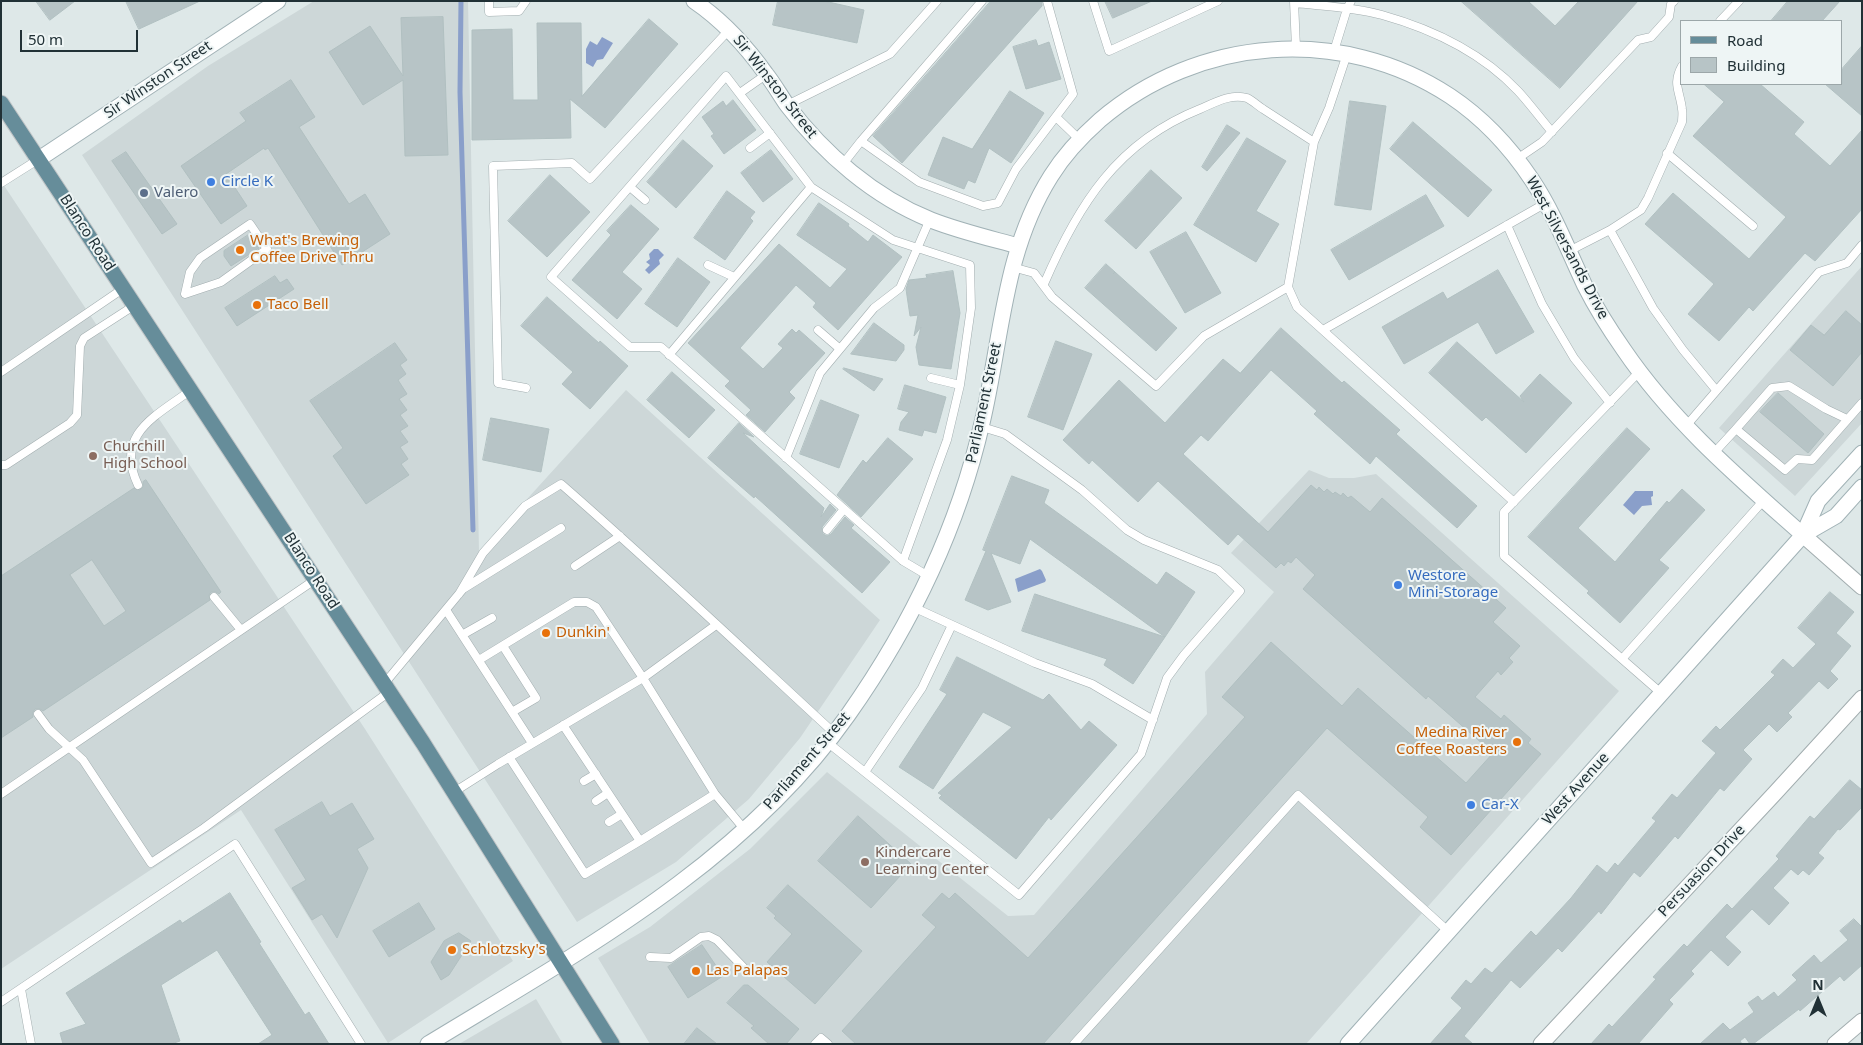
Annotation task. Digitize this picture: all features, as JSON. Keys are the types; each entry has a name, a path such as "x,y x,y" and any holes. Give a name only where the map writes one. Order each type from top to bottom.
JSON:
{"main road":[{"name":"Blanco Road","path":"1,103 387,688 562,962 612,1044"}],"street":[{"name":"Sir Winston Street","path":"39,160 278,1"},
{"name":"Sir Winston Street","path":"699,3 729,30 766,74 787,105 821,144 875,190 930,219 977,235 1018,246"},
{"name":"West Silversands Drive","path":"1018,246 1031,214 1051,175 1080,140 1113,109 1138,92 1185,68 1221,56 1250,50 1296,48 1340,53 1370,59 1398,69 1452,97 1498,136 1518,159 1535,184 1546,203 1588,292 1625,351 1668,406 1713,454 1862,587"},
{"name":"Parliament Street","path":"428,1044 562,962 679,885 745,830 798,776 853,708 892,646 930,577 964,491 982,427 1012,267 1018,246"},
{"name":"West Avenue","path":"1804,535 1818,502 1862,453"},
{"name":"West Avenue","path":"1348,1044 1804,535 1836,516 1862,486"},
{"name":"Persuasion Drive","path":"1541,1044 1862,698"},
{"path":"1835,1044 1862,1021"}],"lane":[{"path":"489,1 489,12 519,11 526,1"},
{"path":"787,105 890,54 936,1"},
{"path":"843,164 982,1"},
{"path":"861,141 919,182 983,206 998,203 1016,169 1073,94 1047,1"},
{"path":"1093,1 1109,51 1218,1"},
{"path":"1518,159 1542,142 1638,40 1650,38 1669,17 1671,4 1674,1"},
{"path":"1721,20 1739,1"},
{"path":"1296,48 1294,2 1349,5 1381,14 1452,41 1486,63 1517,90 1552,132"},
{"path":"1349,5 1329,108 1314,142 1288,287 1297,307 1514,502"},
{"path":"526,388 498,383 493,166 572,163 590,179 729,30"},
{"path":"1569,251 1610,230 1641,210 1682,122 1682,110 1677,92 1676,75 1680,69"},
{"path":"740,94 766,74"},
{"path":"902,561 947,440 960,385 972,308 970,265 893,240 811,187 726,76 551,277 630,347 661,347 902,561 930,577"},
{"path":"1044,284 1070,229 1085,203 1110,170 1139,144 1179,117 1227,98 1247,98 1314,142"},
{"path":"1056,117 1080,140"},
{"path":"750,148 770,133"},
{"path":"1667,153 1753,226"},
{"path":"1,183 39,160"},
{"path":"630,187 644,200"},
{"path":"669,354 811,187"},
{"path":"1323,330 1546,203"},
{"path":"786,458 820,373 874,308 900,288 930,219"},
{"path":"250,224 268,249 221,282 185,294 190,272 200,258 250,224"},
{"path":"1507,225 1542,304 1574,358 1610,403"},
{"path":"1610,230 1653,308 1682,350 1716,390"},
{"path":"1686,426 1820,272 1847,263 1862,245"},
{"path":"708,265 734,277"},
{"path":"1012,267 1034,273 1052,297 1156,386 1204,336 1288,287"},
{"path":"1,372 124,288"},
{"path":"1,465 6,465 70,423 77,415 80,346 84,338 135,305"},
{"path":"818,330 840,348"},
{"path":"1640,371 1504,512 1504,556 1662,693"},
{"path":"931,378 960,385"},
{"path":"1713,454 1772,388 1788,386 1847,420"},
{"path":"138,486 133,474 131,458 137,432 145,423 191,390"},
{"path":"1736,429 1785,470 1797,459 1812,460 1862,403"},
{"path":"459,594 483,553 525,506 561,484 716,625 831,737 846,756 1019,895 1141,754 1167,678 1184,655 1240,591 1218,570 1144,540 1127,530 1082,490 1005,434 982,427"},
{"path":"1622,659 1764,500"},
{"path":"827,530 844,509"},
{"path":"38,714 49,729 83,760 151,863 204,828 387,688 463,589 561,528"},
{"path":"575,566 620,536"},
{"path":"1,794 316,579"},
{"path":"214,597 241,630"},
{"path":"478,660 574,602 587,602 596,607 643,678 715,794 745,830"},
{"path":"913,608 1035,663 1092,684 1152,720"},
{"path":"446,610 532,743"},
{"path":"462,635 492,618"},
{"path":"454,792 532,743 643,678 716,625"},
{"path":"865,772 922,688 952,625"},
{"path":"503,646 536,698 512,712"},
{"path":"563,725 640,841"},
{"path":"509,757 557,825 571,847 584,874 715,794"},
{"path":"584,781 596,774"},
{"path":"596,801 608,793"},
{"path":"1074,1044 1298,795 1448,931"},
{"path":"609,822 622,814"},
{"path":"1,1002 235,844 361,1044"},
{"path":"650,956 671,958 701,937 709,936 717,940 745,969"},
{"path":"21,989 31,1044"},
{"path":"815,1044 821,1038 828,1044"}],"shaded area":[{"path":"314,1 468,1 479,552 626,390 880,620 800,738 749,799 676,862 577,922 82,155 208,66"},
{"name":"Churchill High School","path":"1,181 365,729 513,961 388,1043 241,810 1,969"},
{"path":"1862,266 1862,423 1795,496 1719,428"},
{"path":"1309,470 1329,478 1354,478 1376,474 1619,691 1306,1044 650,1044 598,958 650,927 750,849 827,772 1008,916 1034,915 1207,714 1205,672 1274,592 1231,553"},
{"path":"536,999 563,1044 459,1044"}],"water":[{"path":"602,37 613,43 603,59 597,60 593,67 586,63 586,49 590,41 597,45"},
{"path":"654,249 658,249 664,255 659,260 660,264 649,274 645,270 650,265 646,262 650,259 649,254"},
{"path":"1635,491 1653,491 1653,496 1651,497 1652,505 1642,506 1634,515 1623,505"},
{"path":"1040,569 1046,580 1045,582 1018,592 1015,579"}],"building":[{"path":"36,1 75,1 50,20"},
{"path":"126,1 200,1 139,29"},
{"path":"778,1 824,1 864,10 857,43 773,25"},
{"path":"991,1 1042,1 1042,6 902,163 873,136"},
{"path":"1105,1 1152,1 1113,18"},
{"path":"1461,1 1528,1 1555,26 1579,1 1638,1 1560,88"},
{"path":"1788,1 1840,1 1823,20 1772,20"},
{"path":"443,17 448,155 405,156 403,80 363,105 329,52 370,26 403,76 401,18"},
{"path":"649,19 678,44 605,128 570,99 571,138 472,140 472,30 512,29 513,100 538,100 537,23 581,23 582,96"},
{"path":"1036,40 1038,46 1049,42 1061,79 1026,89 1013,47"},
{"path":"1862,46 1862,116 1826,85 1843,85 1843,68"},
{"path":"291,80 315,117 299,127 349,204 365,194 390,234 342,265 268,148 265,150 264,148 226,174 247,206 221,224 181,166 246,121 240,113"},
{"path":"1705,85 1761,85 1804,122 1794,134 1830,166 1862,130 1862,209 1815,261 1805,253 1753,311 1749,307 1719,341 1688,314 1714,284 1645,224 1673,193 1749,259 1786,217 1693,136 1724,102"},
{"path":"1010,91 1044,113 1011,163 989,148 975,183 968,180 964,189 928,175 943,137 972,149"},
{"path":"733,100 756,130 724,154 711,136 714,134 702,117 723,101 726,106"},
{"path":"1350,101 1386,106 1371,210 1335,205"},
{"path":"1413,122 1492,190 1468,217 1390,149"},
{"path":"1227,125 1240,133 1207,171 1202,167"},
{"path":"1247,138 1286,161 1256,211 1279,224 1256,262 1194,225"},
{"path":"683,140 713,166 676,208 647,182"},
{"path":"771,150 793,179 763,202 741,173"},
{"name":"Valero","path":"126,152 177,224 162,234 112,161"},
{"path":"1151,170 1182,198 1136,249 1105,221"},
{"path":"550,175 590,212 547,257 508,221"},
{"path":"727,191 755,212 750,218 753,221 725,260 694,238"},
{"path":"1426,195 1444,226 1349,280 1331,250"},
{"path":"819,203 849,224 848,226 868,242 873,235 902,257 838,330 813,307 816,303 796,285 740,348 763,369 783,348 778,344 792,329 796,333 799,330 825,353 789,392 795,398 765,432 746,415 751,410 725,386 730,381 688,343 779,244 830,288 847,269 797,235"},
{"path":"631,205 659,229 622,272 642,289 617,319 572,280 611,235 607,231"},
{"path":"1186,232 1221,293 1185,313 1150,252"},
{"name":"What's Brewing Coffee Drive Thru","path":"250,234 259,248 231,266 224,256 224,251"},
{"path":"678,258 710,282 677,327 645,304"},
{"path":"1106,264 1177,328 1156,351 1085,288"},
{"path":"1498,270 1534,332 1496,354 1478,322 1404,364 1382,327 1443,292 1447,299"},
{"path":"953,271 960,313 951,369 919,365 916,347 921,327 914,336 918,315 910,316 906,289 909,280 927,278 926,275"},
{"path":"275,276 280,283 287,279 294,289 237,326 225,308"},
{"path":"547,297 628,366 590,409 562,384 573,372 521,326"},
{"path":"1846,311 1862,325 1862,352 1833,386 1790,350 1811,325 1824,335"},
{"path":"874,323 904,345 904,350 896,361 851,354"},
{"path":"1281,328 1342,383 1344,381 1400,430 1396,434 1477,506 1457,528 1376,456 1370,464 1314,414 1317,411 1271,370 1208,441 1201,435 1183,454 1268,532 1311,485 1317,490 1319,487 1324,492 1327,489 1333,494 1335,492 1341,496 1343,493 1348,498 1351,496 1370,512 1382,498 1506,608 1493,622 1520,646 1509,658 1513,662 1501,675 1498,671 1475,697 1501,719 1504,715 1531,739 1528,743 1541,754 1451,855 1420,827 1428,817 1327,728 1043,1044 856,1044 842,1031 936,927 922,915 942,893 949,899 955,893 1028,958 1245,717 1222,697 1271,642 1342,706 1358,688 1466,783 1493,753 1428,696 1426,699 1303,589 1315,575 1296,557 1291,563 1288,561 1284,566 1281,563 1276,568 1238,534 1228,545 1158,481 1138,502 1092,460 1089,464 1063,440 1119,380 1165,423 1223,359 1240,373"},
{"path":"1056,341 1092,354 1063,430 1028,417"},
{"path":"1457,342 1524,402 1520,396 1540,374 1572,403 1526,453 1486,417 1482,421 1429,373"},
{"path":"395,343 407,360 400,365 406,374 398,380 407,394 399,399 407,410 400,415 408,426 400,431 408,442 400,447 408,459 401,464 409,475 366,504 333,456 343,448 310,401"},
{"path":"844,368 883,379 874,391"},
{"path":"672,372 715,410 689,438 647,400"},
{"path":"905,385 946,397 936,433 924,430 922,436 899,430 901,422 909,412 898,409"},
{"path":"1778,393 1824,434 1808,453 1760,412"},
{"path":"821,400 859,415 839,468 800,454"},
{"path":"491,418 549,429 541,472 483,460"},
{"path":"739,423 754,437 743,433 824,508 821,517 830,504 836,510 822,527 823,534 827,536 831,534 845,517 854,525 851,528 890,562 862,593 755,496 754,498 708,458"},
{"path":"1627,428 1650,449 1578,528 1615,562 1667,501 1669,503 1682,489 1705,510 1659,560 1669,568 1620,623 1587,593 1589,591 1528,537"},
{"path":"888,438 913,459 861,517 837,495 863,460 866,463"},
{"path":"1012,476 1049,490 1044,503 1157,585 1166,572 1195,592 1165,637 1030,539 1020,564 991,553 1011,602 988,610 965,600 986,551 983,550"},
{"path":"146,480 221,592 219,594 211,592 209,595 210,600 43,711 35,709 33,717 1,738 1,576 134,488 140,490 143,487 143,482","holes":["92,560 126,611 104,626 70,575"]},
{"path":"1830,592 1854,612 1836,633 1851,646 1830,671 1838,679 1828,689 1819,681 1788,713 1792,717 1777,732 1769,724 1743,750 1752,759 1724,791 1720,788 1678,839 1675,836 1640,877 1634,872 1601,914 1599,911 1562,952 1558,948 1520,988 1511,980 1464,1036 1473,1044 1430,1044 1462,1008 1451,998 1466,980 1471,984 1485,968 1492,973 1531,931 1536,936 1571,898 1597,865 1607,873 1615,863 1618,866 1656,821 1652,818 1672,794 1677,798 1716,753 1702,741 1716,726 1720,730 1775,675 1771,672 1783,659 1793,668 1816,644 1798,628"},
{"path":"1035,594 1165,637 1133,684 1104,665 1107,659 1022,631"},
{"path":"957,657 1043,700 1049,694 1081,730 1089,721 1117,745 1051,820 1049,817 1016,859 939,798 942,795 938,793 1012,727 983,712 933,789 899,767 947,694 940,690"},
{"path":"1850,780 1862,790 1862,807 1840,830 1838,829 1818,853 1824,858 1809,875 1803,870 1798,875 1791,869 1773,888 1789,903 1769,925 1752,909 1725,937 1741,952 1728,966 1711,950 1691,971 1694,974 1669,1000 1673,1004 1638,1044 1591,1044 1609,1024 1612,1027 1656,979 1653,977 1684,944 1687,947 1727,904 1732,909 1779,859 1776,856 1810,816 1814,819"},
{"path":"322,802 330,816 352,803 374,839 357,849 368,868 337,938 322,914 312,920 292,888 306,880 275,830"},
{"name":"Kindercare Learning Center","path":"858,816 911,864 871,908 818,861"},
{"path":"788,885 862,951 815,1004 767,962 792,934 774,918 776,916 767,908"},
{"path":"230,893 305,1015 309,1012 329,1044 258,1044 272,1035 217,950 161,985 180,1041 171,1044 63,1044 60,1033 86,1024 66,993 180,920 182,923"},
{"path":"419,903 435,929 389,957 373,931"},
{"path":"1854,919 1862,927 1862,965 1844,981 1840,976 1800,1011 1799,1009 1753,1044 1750,1044 1745,1037 1740,1041 1742,1044 1700,1044 1723,1023 1730,1030 1754,1012 1748,1003 1758,996 1762,1001 1774,992 1778,997 1797,980 1792,975 1814,955 1821,963 1848,940 1840,931"},
{"name":"Schlotzsky's","path":"459,933 471,941 449,975 441,980 431,962 444,941"},
{"name":"Las Palapas","path":"702,945 723,976 688,998 668,967"},
{"path":"744,985 748,985 799,1029 786,1044 769,1044 751,1028 754,1026 727,1003"},
{"path":"697,1028 717,1044 684,1044"}],"waterway":[{"path":"461,1 460,92 473,530"}],"place":[{"name":"Circle K","path":"211,182"},
{"name":"Valero","path":"144,193"},
{"name":"What's Brewing Coffee Drive Thru","path":"240,250"},
{"name":"Taco Bell","path":"257,305"},
{"name":"Churchill High School","path":"93,456"},
{"name":"Westore Mini-Storage","path":"1398,585"},
{"name":"Dunkin'","path":"546,633"},
{"name":"Medina River Coffee Roasters","path":"1517,742"},
{"name":"Car-X","path":"1471,805"},
{"name":"Kindercare Learning Center","path":"865,862"},
{"name":"Schlotzsky's","path":"452,950"},
{"name":"Las Palapas","path":"696,971"}]}
